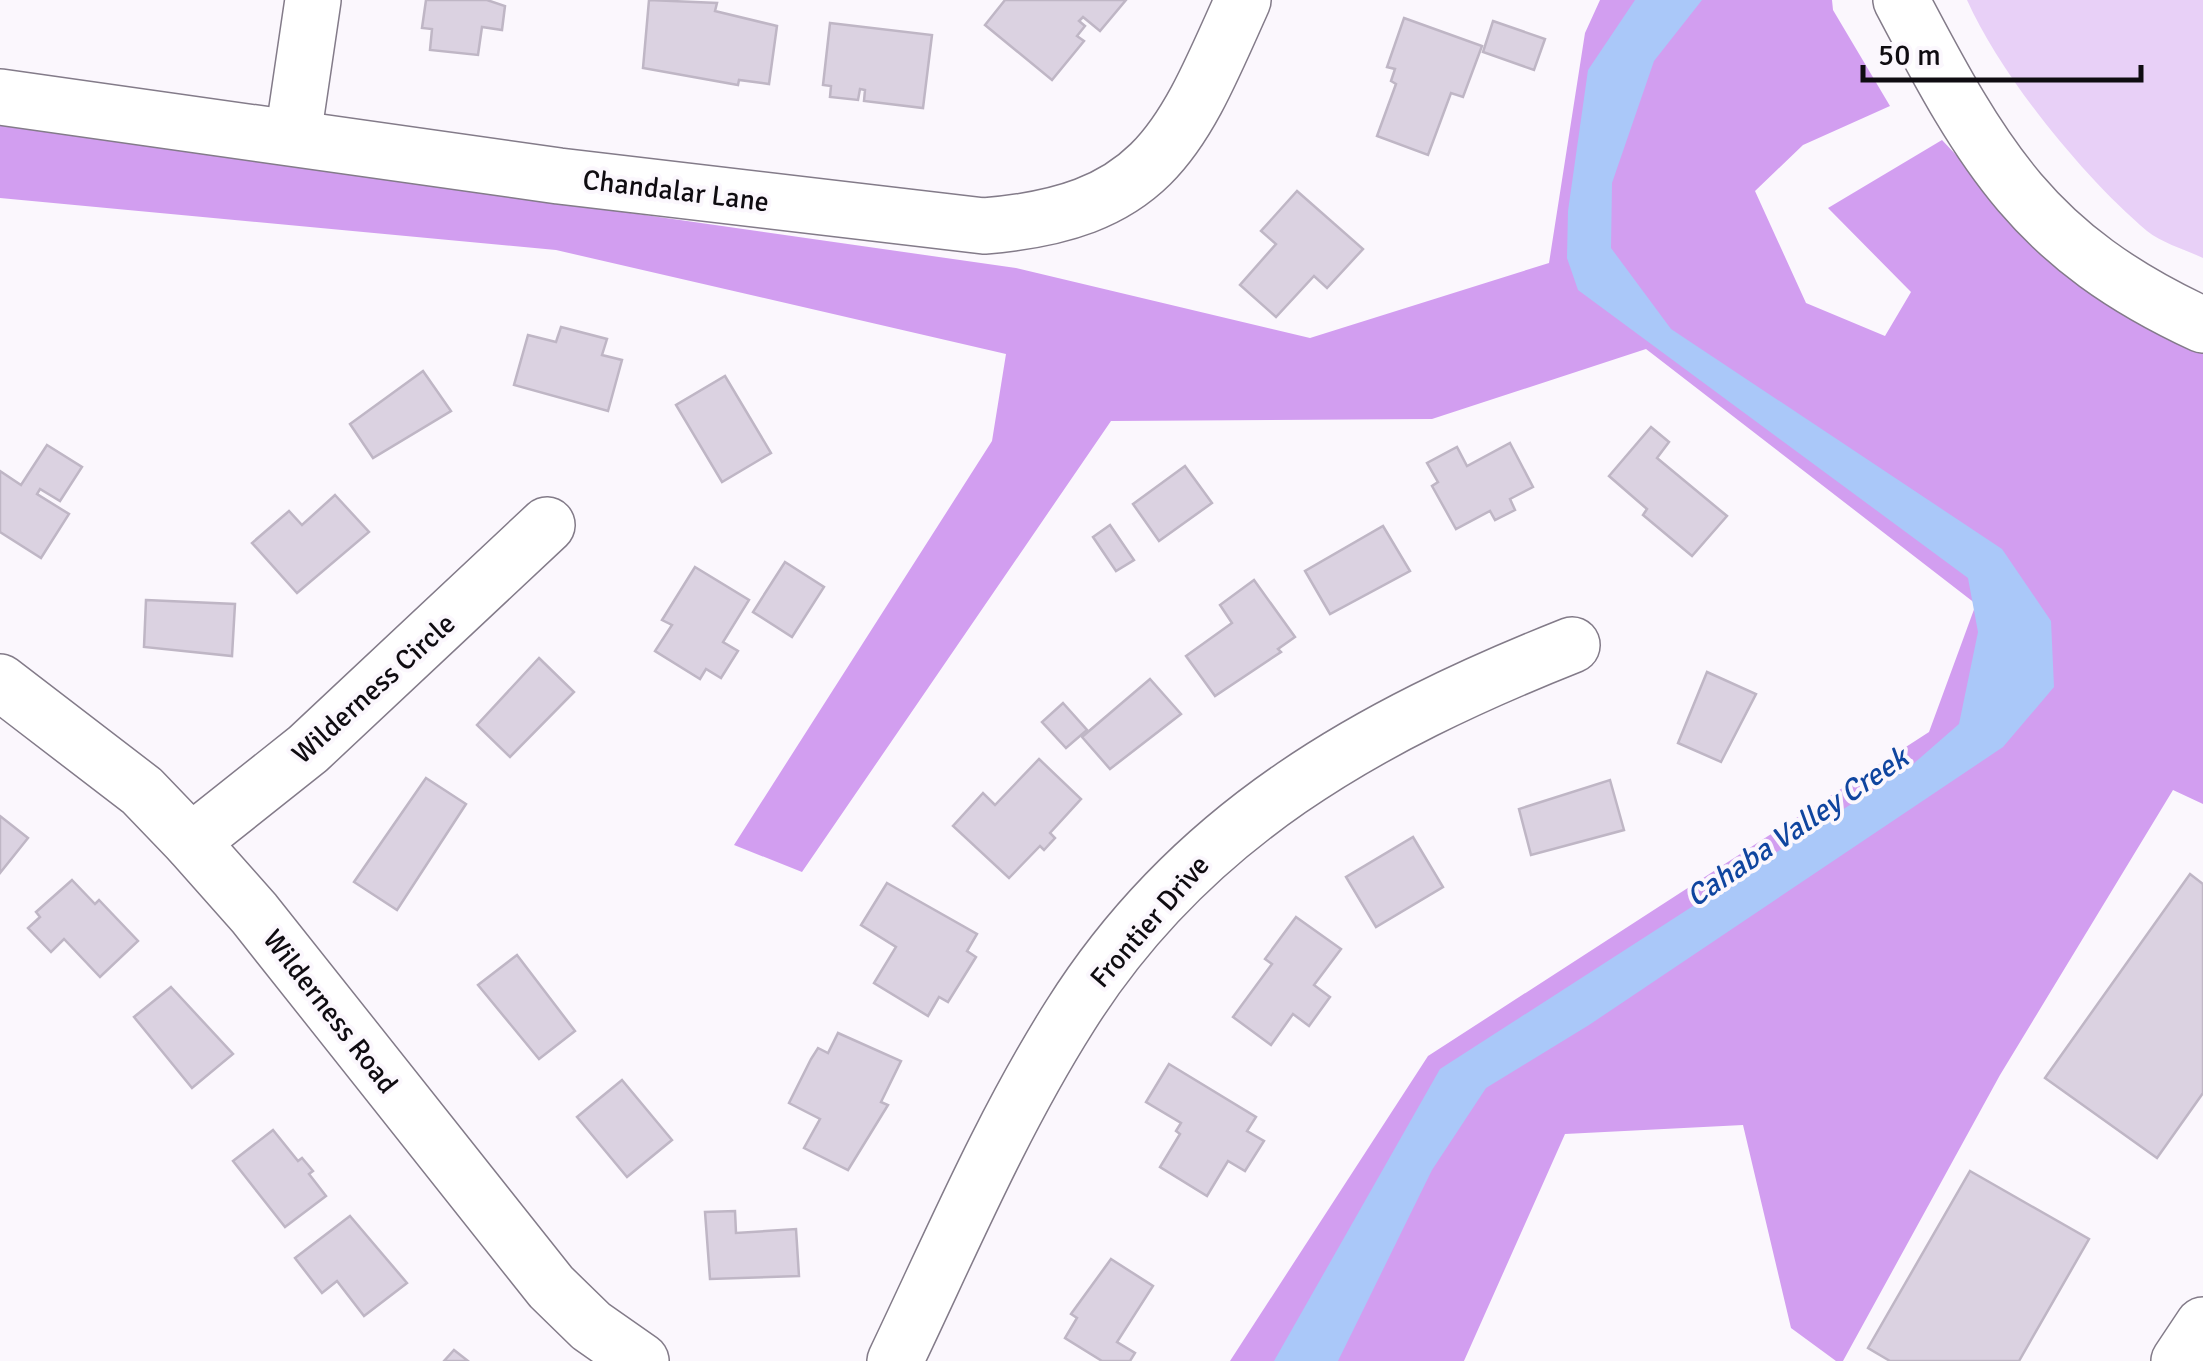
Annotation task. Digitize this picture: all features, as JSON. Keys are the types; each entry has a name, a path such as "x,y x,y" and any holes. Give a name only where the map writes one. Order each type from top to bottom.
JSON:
{"street":[{"path":"293,136 313,0"},
{"name":"Chandalar Lane","path":"0,98 559,176 923,220 984,226 1036,222 1080,211 1138,176 1162,154 1190,114 1243,0"},
{"path":"1901,0 1982,144 2033,211 2096,264 2156,302 2203,325"},
{"name":"Wilderness Circle","path":"191,842 308,749 546,525"},
{"name":"Frontier Drive","path":"894,1361 1037,1072 1114,953 1160,901 1207,854 1319,766 1385,726 1469,686 1572,645"},
{"name":"Wilderness Road","path":"0,682 142,791 191,842 254,913 551,1287 591,1326 641,1361"},
{"path":"2178,1361 2203,1325"}],"shaded area":[{"path":"1600,0 1832,0 1833,10 1890,106 1803,145 1755,191 1806,303 1885,336 1911,292 1828,208 1942,140 2042,246 2203,351 2203,804 2173,790 2000,1075 1843,1361 1836,1361 1791,1328 1743,1125 1565,1134 1464,1361 1230,1361 1428,1056 1929,732 1976,604 1646,349 1432,419 1111,421 802,872 734,845 992,441 1006,354 556,250 0,198 0,123 1016,268 1310,338 1549,263 1585,33"},
{"path":"1967,0 2203,0 2203,258 2153,235 2097,183 2022,92"}],"water":[{"path":"1635,0 1702,0 1654,61 1612,183 1611,248 1671,329 2002,549 2051,621 2054,687 2003,747 1589,1025 1486,1088 1432,1170 1338,1361 1274,1361 1440,1069 1912,765 1959,724 1978,632 1968,578 1578,290 1567,258 1568,211 1588,70"}],"building":[{"path":"426,0 487,0 505,6 502,30 482,27 478,55 430,50 432,29 422,28"},
{"path":"649,0 717,3 715,11 777,26 769,84 739,80 738,85 643,68"},
{"path":"1005,0 1126,0 1100,31 1083,17 1079,21 1085,26 1077,36 1084,41 1052,80 985,25"},
{"path":"1404,18 1482,46 1463,97 1451,93 1428,155 1377,136 1396,84 1391,81 1395,69 1387,67"},
{"path":"1493,21 1545,39 1534,70 1483,52"},
{"path":"830,23 932,35 923,108 864,101 865,90 860,89 858,100 830,97 831,86 823,85"},
{"path":"1297,191 1363,249 1327,288 1314,276 1276,317 1240,285 1276,244 1261,231"},
{"path":"561,327 607,339 602,355 622,360 608,411 514,385 528,335 556,342"},
{"path":"423,371 451,411 373,458 350,424"},
{"path":"725,376 771,453 722,482 676,405"},
{"path":"1651,427 1669,442 1657,458 1727,516 1692,556 1643,515 1647,509 1609,476"},
{"path":"1510,443 1533,487 1510,499 1515,510 1495,520 1490,511 1456,529 1432,486 1438,482 1427,463 1457,447 1467,466"},
{"path":"47,445 82,467 60,501 40,489 37,494 69,514 41,558 0,532 0,471 21,485"},
{"path":"1185,466 1212,503 1159,541 1133,504"},
{"path":"335,495 369,532 297,593 252,543 289,511 302,525"},
{"path":"1110,525 1134,560 1116,571 1093,537"},
{"path":"1383,526 1410,571 1330,614 1305,571"},
{"path":"785,562 824,587 792,637 753,612"},
{"path":"695,567 749,600 723,642 738,651 721,678 706,669 700,679 655,651 672,625 662,620"},
{"path":"1254,580 1295,637 1278,649 1281,652 1215,696 1186,656 1232,623 1220,605"},
{"path":"146,600 235,604 232,656 144,647"},
{"path":"539,658 574,692 510,757 477,725"},
{"path":"1707,672 1756,694 1721,762 1678,743"},
{"path":"1150,679 1181,714 1110,769 1082,737"},
{"path":"1063,703 1087,730 1066,748 1042,722"},
{"path":"1039,759 1081,799 1050,833 1055,838 1044,850 1040,846 1009,878 953,826 983,793 995,805"},
{"path":"426,778 466,804 397,910 354,882"},
{"path":"1610,780 1624,830 1531,855 1519,809"},
{"path":"0,816 28,838 0,873"},
{"path":"1413,837 1443,887 1376,927 1346,877"},
{"path":"2190,874 2203,884 2203,1093 2157,1158 2045,1078"},
{"path":"72,880 95,904 99,900 138,941 100,977 64,939 51,952 28,928 40,917 36,912"},
{"path":"887,883 977,934 967,951 976,957 948,1002 939,997 928,1016 874,983 896,947 861,925"},
{"path":"1296,917 1341,949 1314,985 1330,997 1309,1026 1293,1014 1271,1045 1233,1017 1272,964 1265,959"},
{"path":"517,955 575,1031 539,1059 478,985"},
{"path":"171,987 233,1054 192,1088 134,1017"},
{"path":"838,1033 901,1061 881,1102 888,1105 848,1170 804,1148 820,1119 789,1103 818,1048 828,1053"},
{"path":"1169,1064 1256,1117 1247,1131 1264,1141 1245,1171 1228,1161 1207,1196 1160,1167 1180,1134 1176,1131 1181,1123 1146,1102"},
{"path":"622,1080 672,1140 627,1177 577,1117"},
{"path":"273,1130 298,1161 302,1158 313,1171 309,1174 326,1196 285,1227 233,1161"},
{"path":"1970,1171 2089,1239 2019,1361 1890,1361 1868,1348"},
{"path":"735,1211 736,1233 796,1229 799,1276 710,1279 705,1212"},
{"path":"350,1216 407,1283 364,1316 337,1281 322,1293 295,1258"},
{"path":"1111,1259 1153,1286 1117,1342 1135,1353 1130,1361 1102,1361 1065,1338 1077,1318 1071,1314"},
{"path":"454,1350 468,1361 444,1361"}],"water label":[{"name":"Cahaba Valley Creek","path":"1797,827"}]}
